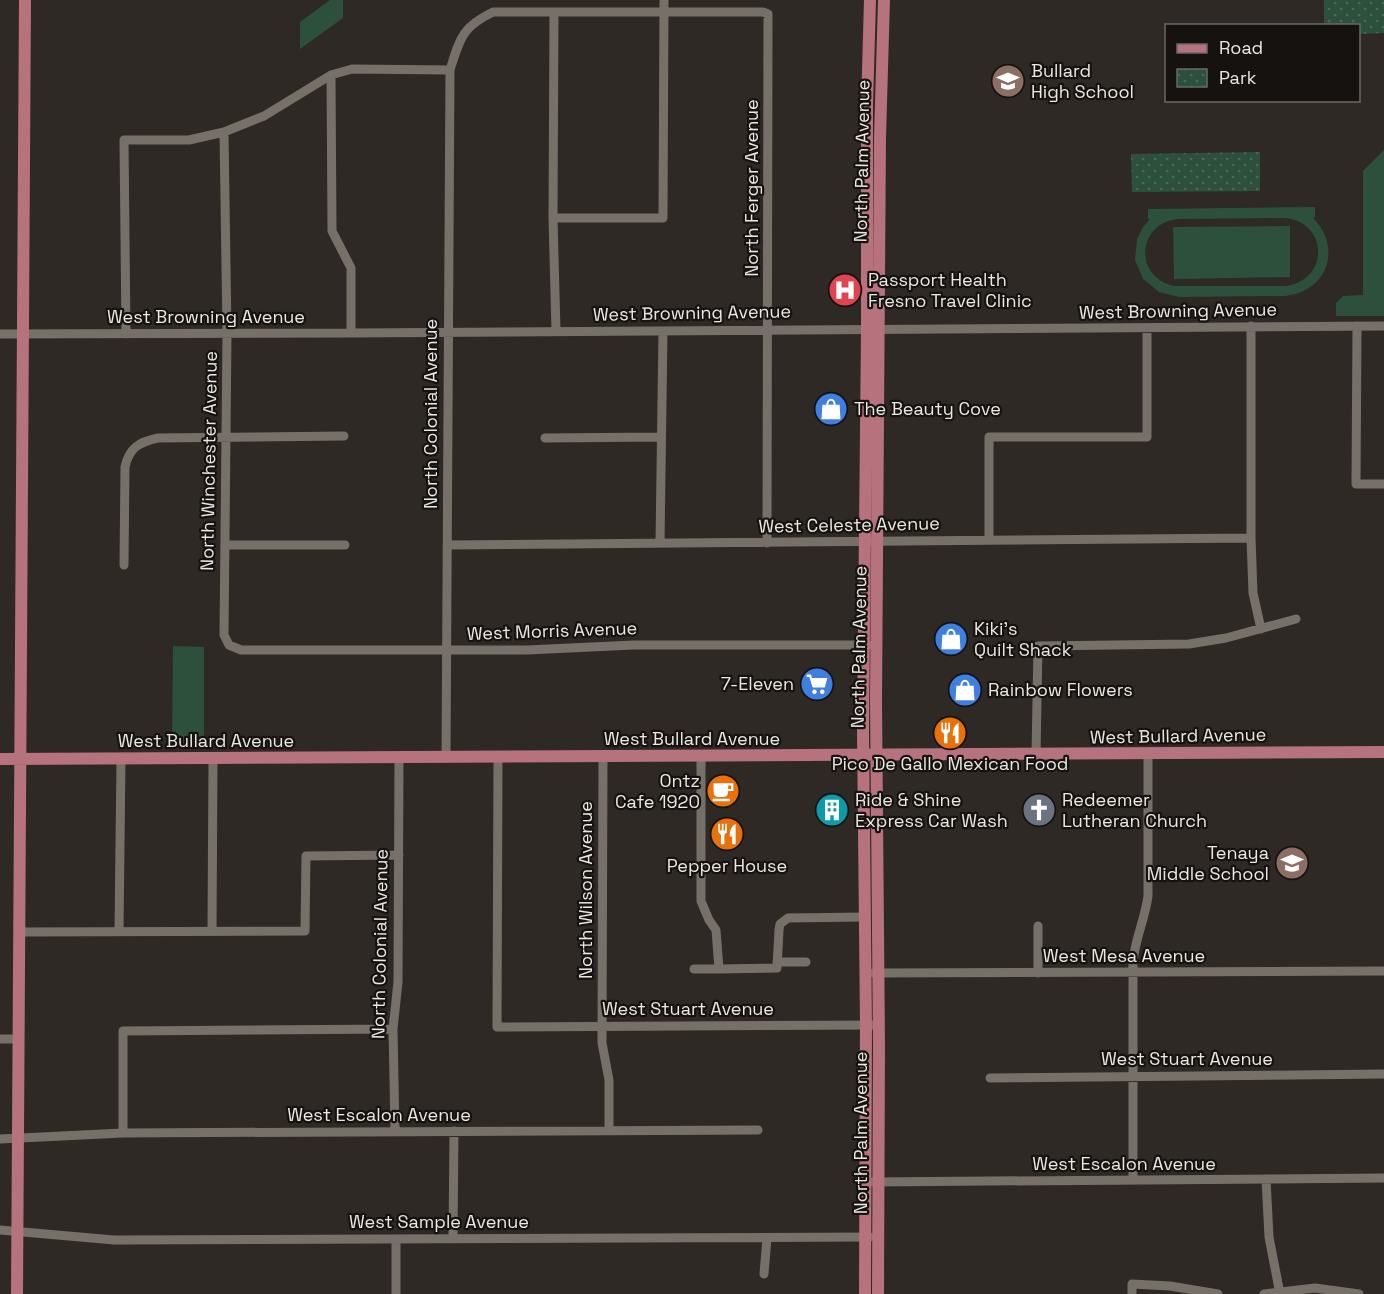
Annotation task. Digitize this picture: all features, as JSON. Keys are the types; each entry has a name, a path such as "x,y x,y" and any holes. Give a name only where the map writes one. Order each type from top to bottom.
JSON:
{"main road":[{"path":"17,1294 25,0"},
{"name":"North Palm Avenue","path":"870,0 867,137 878,541 863,756 865,1182 878,1294"},
{"name":"North Palm Avenue","path":"865,1294 879,1182 876,756 865,542 884,0"},
{"path":"867,137 880,137"},
{"name":"West Bullard Avenue","path":"0,759 399,759 1384,752"},
{"path":"863,852 870,858 871,897 878,925"}],"street":[{"path":"553,218 663,218 664,0"},
{"name":"North Colonial Avenue","path":"446,758 450,70 460,38 475,21 493,12 664,11 763,12 768,14"},
{"path":"554,12 555,331"},
{"name":"North Ferger Avenue","path":"767,543 768,14"},
{"path":"126,334 124,140 189,140 224,132 264,116 331,75 352,69 450,70"},
{"path":"331,75 332,231 351,268 351,333"},
{"name":"North Winchester Avenue","path":"224,132 227,334 224,636 229,645"},
{"path":"1251,326 1251,538 1253,593 1261,629"},
{"path":"1357,326 1356,484 1384,484"},
{"name":"West Browning Avenue","path":"0,334 1384,326"},
{"path":"989,540 989,436 1147,437 1147,328"},
{"path":"660,543 663,331"},
{"path":"124,565 124,467 131,449 143,441 158,438 344,436"},
{"path":"545,438 661,437"},
{"name":"West Celeste Avenue","path":"447,545 1251,538"},
{"path":"225,545 345,545"},
{"path":"1036,755 1038,646 1189,644 1226,638 1296,619"},
{"name":"West Morris Avenue","path":"229,645 242,650 527,650 634,645 870,645"},
{"path":"1133,1180 1133,973 1136,937 1144,919 1148,896 1148,754"},
{"name":"North Wilson Avenue","path":"603,757 602,1026 603,1052 609,1080 609,1130"},
{"path":"701,757 701,901 716,930 719,969"},
{"name":"West Stuart Avenue","path":"498,758 497,1027 879,1025"},
{"path":"119,931 121,759"},
{"path":"212,931 213,759"},
{"name":"North Colonial Avenue","path":"394,1131 393,1029 398,982 399,759"},
{"path":"20,932 305,931 306,856 399,855"},
{"path":"694,969 777,968 779,930 784,920 796,917 864,917"},
{"path":"1038,926 1038,974"},
{"path":"777,962 806,962"},
{"name":"West Mesa Avenue","path":"865,974 1384,971"},
{"path":"123,1133 123,1030 393,1029"},
{"path":"0,1039 19,1039"},
{"name":"West Stuart Avenue","path":"990,1078 1384,1074"},
{"name":"West Escalon Avenue","path":"0,1139 123,1133 758,1130"},
{"path":"453,1238 454,1131"},
{"name":"West Escalon Avenue","path":"865,1182 1384,1178"},
{"path":"1266,1179 1269,1237 1280,1293"},
{"name":"West Sample Avenue","path":"0,1230 114,1240 872,1237"},
{"path":"764,1274 767,1238"},
{"path":"396,1239 396,1294"},
{"path":"1132,1289 1170,1286 1218,1294"},
{"path":"1264,1294 1315,1288 1359,1294"}],"green space":[{"path":"330,0 343,0 343,18 300,49 300,22"},
{"path":"1324,0 1384,0 1384,33 1360,34 1360,24 1324,24"},
{"path":"1384,150 1384,316 1336,316 1336,303 1343,296 1363,295 1363,171"},
{"path":"1260,152 1260,191 1132,192 1131,154"},
{"path":"1315,207 1313,218 1327,242 1326,267 1311,286 1299,293 1285,296 1179,297 1159,292 1143,279 1135,260 1137,239 1150,219 1148,219 1148,209","holes":["1284,218 1299,222 1309,229 1316,240 1318,251 1316,263 1310,274 1300,282 1285,286 1174,286 1161,281 1146,262 1145,250 1148,239 1155,229 1165,222 1179,219"]},
{"path":"1290,226 1290,277 1174,279 1173,227"},
{"path":"173,646 204,647 204,745 172,745"}],"place":[{"name":"Bullard High School","path":"1008,81"},
{"name":"Passport Health Fresno Travel Clinic","path":"845,290"},
{"name":"The Beauty Cove","path":"831,409"},
{"name":"Kiki's Quilt Shack","path":"951,639"},
{"name":"7-Eleven","path":"817,684"},
{"name":"Rainbow Flowers","path":"965,690"},
{"name":"Pico De Gallo Mexican Food","path":"950,733"},
{"name":"Ontz Cafe 1920","path":"723,791"},
{"name":"Ride & Shine Express Car Wash","path":"832,810"},
{"name":"Redeemer Lutheran Church","path":"1039,810"},
{"name":"Pepper House","path":"727,834"},
{"name":"Tenaya Middle School","path":"1292,863"}]}
